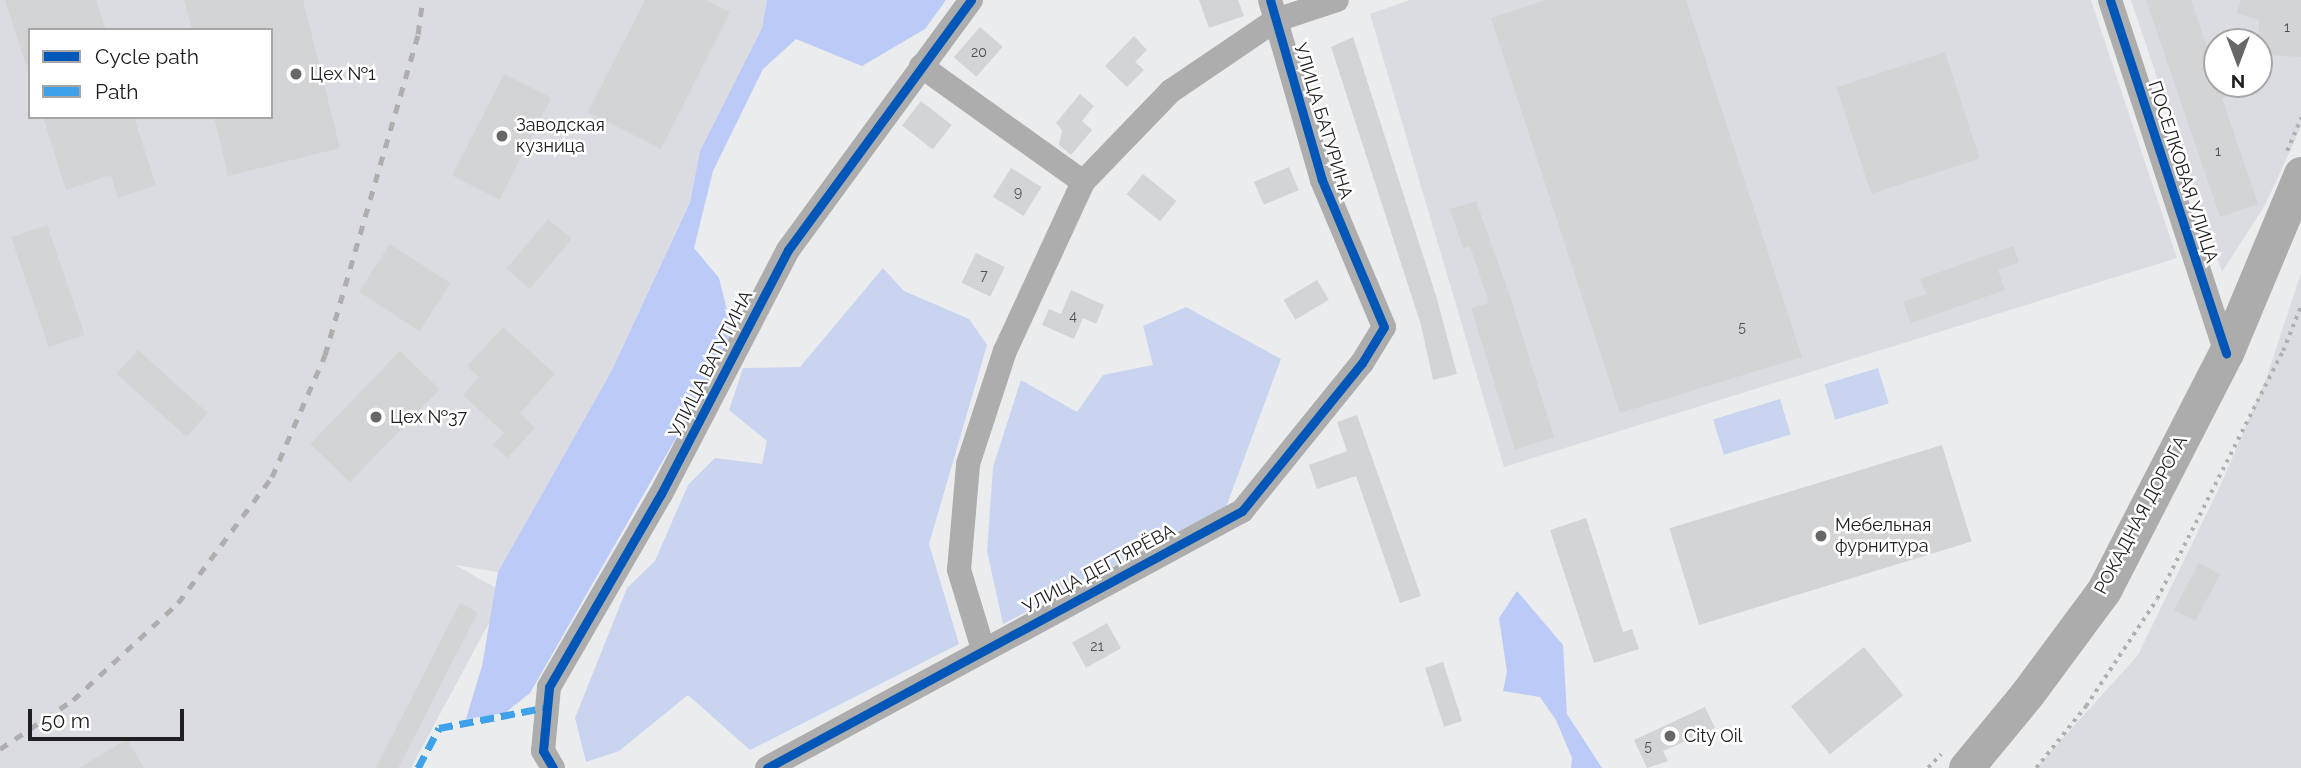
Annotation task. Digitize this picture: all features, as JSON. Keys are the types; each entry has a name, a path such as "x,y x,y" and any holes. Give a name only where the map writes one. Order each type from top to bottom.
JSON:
{"main road":[{"name":"РОКАДНАЯ ДОРОГА","path":"1957,758 2027,694 2104,590 2226,353 2301,174"}],"street":[{"name":"УЛИЦА ВАТУТИНА","path":"553,768 543,751 549,687 661,494 788,250 920,66 971,0"},
{"path":"983,649 959,570 968,464 1005,351 1083,182 1171,91 1273,10 1337,0"},
{"name":"ПОСЕЛКОВАЯ УЛИЦА","path":"2110,0 2226,353"},
{"name":"УЛИЦА БАТУРИНА","path":"1273,10 1322,180 1384,327"},
{"path":"920,66 1083,182"},
{"name":"УЛИЦА ДЕГТЯРЁВА","path":"767,768 983,649 1242,512 1362,363 1384,327"}],"path":[{"path":"2036,768 2086,706 2157,599 2283,351 2301,306"},
{"path":"1928,768 1957,758"}],"shaded area":[{"path":"0,0 767,0 762,28 700,151 690,201 611,372 498,572 455,565 505,593 411,768 0,768"},
{"path":"767,0 946,0 925,29 862,66 796,39 763,69 713,171 694,248 719,278 732,331 681,429 530,693 505,713 466,719 482,666 498,572 611,372 690,202 700,151 762,28"},
{"path":"1410,0 2091,0 2177,258 1504,467 1370,14"},
{"path":"2131,0 2301,0 2301,127 2265,205 2222,272"},
{"path":"883,268 904,291 969,319 987,345 929,544 959,644 750,750 688,695 619,751 586,762 575,718 627,588 655,561 688,485 715,458 762,464 767,441 729,410 743,368 800,367"},
{"path":"2301,273 2301,768 2036,768 2138,655 2221,484 2266,379"},
{"path":"1186,307 1281,359 1226,507 1003,624 987,551 993,467 1021,380 1077,412 1103,375 1153,365 1143,326"},
{"path":"1878,368 1889,403 1835,420 1824,384"},
{"path":"1780,399 1791,434 1724,455 1713,419"},
{"path":"1517,591 1563,645 1567,714 1602,768 1571,768 1572,758 1556,720 1540,697 1503,691 1507,672 1499,618"}],"building":[{"path":"5,0 96,0 105,28 28,28 26,65"},
{"name":"Цех №1","path":"184,0 303,0 340,148 228,176 214,119 273,119 273,28 191,28"},
{"path":"645,0 706,0 730,12 661,149 588,112"},
{"path":"1199,0 1238,0 1244,16 1209,28"},
{"path":"1546,0 1686,0 1802,357 1620,413 1491,18"},
{"path":"2146,0 2191,0 2203,35 2203,98 2222,98 2258,204 2220,217"},
{"path":"2241,0 2301,0 2301,57 2273,55 2273,28 2259,28 2259,20 2237,13"},
{"path":"980,27 1003,47 976,77 954,57"},
{"path":"1134,36 1147,50 1135,62 1144,70 1127,87 1105,66"},
{"path":"1353,37 1437,299 1457,374 1433,380 1421,325 1331,47"},
{"path":"1945,52 1980,159 1871,194 1837,87"},
{"name":"Заводская кузница","path":"504,74 551,98 499,200 452,176"},
{"path":"1080,94 1094,106 1082,121 1092,130 1071,155 1059,145 1062,130 1056,123"},
{"path":"921,101 952,125 933,149 902,125"},
{"path":"44,119 135,119 156,185 118,198 111,175 66,190"},
{"path":"1289,167 1299,190 1264,205 1254,182"},
{"path":"1011,168 1042,187 1024,216 993,197"},
{"path":"1143,174 1176,201 1160,221 1127,194"},
{"path":"1476,201 1510,296 1554,437 1515,450 1471,308 1489,303 1470,246 1463,248 1450,209"},
{"path":"548,219 572,239 530,289 506,269"},
{"path":"47,225 85,335 49,347 11,237"},
{"path":"390,244 450,283 419,331 359,292"},
{"path":"2013,246 2019,262 1998,270 2005,290 1911,323 1903,302 1926,294 1920,279"},
{"path":"976,253 1005,267 990,297 962,283"},
{"path":"1317,280 1329,300 1295,320 1284,300"},
{"path":"1071,290 1104,305 1096,324 1083,318 1074,339 1042,325 1049,309 1061,314"},
{"name":"Цех №37","path":"503,327 555,374 520,413 535,428 507,458 493,445 504,433 463,395 479,377 467,366"},
{"path":"138,350 208,413 186,437 117,374"},
{"name":"Цех №37","path":"400,351 440,389 350,482 310,444"},
{"path":"1357,415 1421,596 1400,603 1356,476 1317,489 1309,465 1347,451 1337,422"},
{"name":"Мебельная фурнитура","path":"1942,445 1972,542 1699,625 1669,528"},
{"path":"1586,518 1623,632 1632,629 1639,649 1594,663 1550,530"},
{"path":"2199,563 2220,574 2195,621 2174,610"},
{"path":"460,603 478,612 398,768 376,768"},
{"path":"1107,623 1121,648 1086,668 1072,642"},
{"path":"1864,647 1903,695 1830,754 1791,706"},
{"path":"1443,662 1462,721 1444,727 1425,668"},
{"path":"1705,707 1715,728 1663,751 1668,761 1647,768 1634,740"},
{"path":"127,739 144,768 79,768"}],"railway":[{"path":"0,749 73,700 178,603 272,477 325,355 418,34 423,0"}],"marked path":[{"path":"418,768 439,728 548,707"}],"cycle path":[{"path":"553,768 543,751 549,687 661,494 788,250 971,0"},
{"path":"767,768 1242,511 1362,363 1384,327 1322,180 1270,0"},
{"path":"2110,0 2226,353"}],"place":[{"name":"Цех №1","path":"296,74"},
{"name":"Заводская кузница","path":"502,136"},
{"name":"Цех №37","path":"376,417"},
{"name":"Мебельная фурнитура","path":"1821,536"},
{"name":"City Oil","path":"1670,736"}]}
